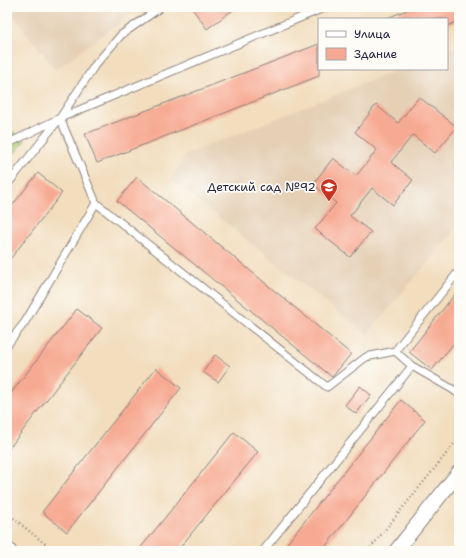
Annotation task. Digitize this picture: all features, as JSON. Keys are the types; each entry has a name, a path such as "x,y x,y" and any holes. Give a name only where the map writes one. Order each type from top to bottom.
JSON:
{"street":[{"path":"396,551 459,472"}],"lane":[{"path":"7,185 60,118 95,65 121,35 161,7"},
{"path":"7,144 60,118 326,7"},
{"path":"60,118 96,203 327,388 366,357 395,351 459,271"},
{"path":"7,345 25,322 96,203"},
{"path":"395,351 412,366 459,394"},
{"path":"263,551 412,366"}],"path":[{"path":"368,551 459,438"},
{"path":"7,513 54,551"}],"shaded area":[{"path":"7,7 141,7 55,70"},
{"name":"Детский сад №92","path":"459,45 459,225 367,335 171,179 185,155 398,70 448,70 448,50"}],"green space":[{"path":"7,128 25,140 7,163"}],"building":[{"path":"191,7 237,7 207,29"},
{"path":"414,7 459,7 459,21 448,26 448,18 387,18"},
{"path":"318,44 319,76 97,163 85,134"},
{"path":"419,97 457,127 435,153 413,135 391,162 413,180 393,205 372,188 350,216 371,232 350,257 315,229 336,203 313,184 333,158 356,176 377,150 355,132 376,105 398,123"},
{"path":"38,173 62,193 7,263 7,212"},
{"path":"137,177 351,354 332,377 117,201"},
{"path":"459,289 459,337 432,370 409,352"},
{"path":"77,309 102,328 7,451 7,398"},
{"path":"215,355 230,366 218,382 203,372"},
{"path":"156,368 181,388 67,532 42,512"},
{"path":"360,386 371,395 356,414 345,405"},
{"path":"401,400 425,420 322,551 281,551"},
{"path":"234,432 258,452 177,551 138,551"}],"place":[{"name":"Детский сад №92","path":"329,202"}]}
